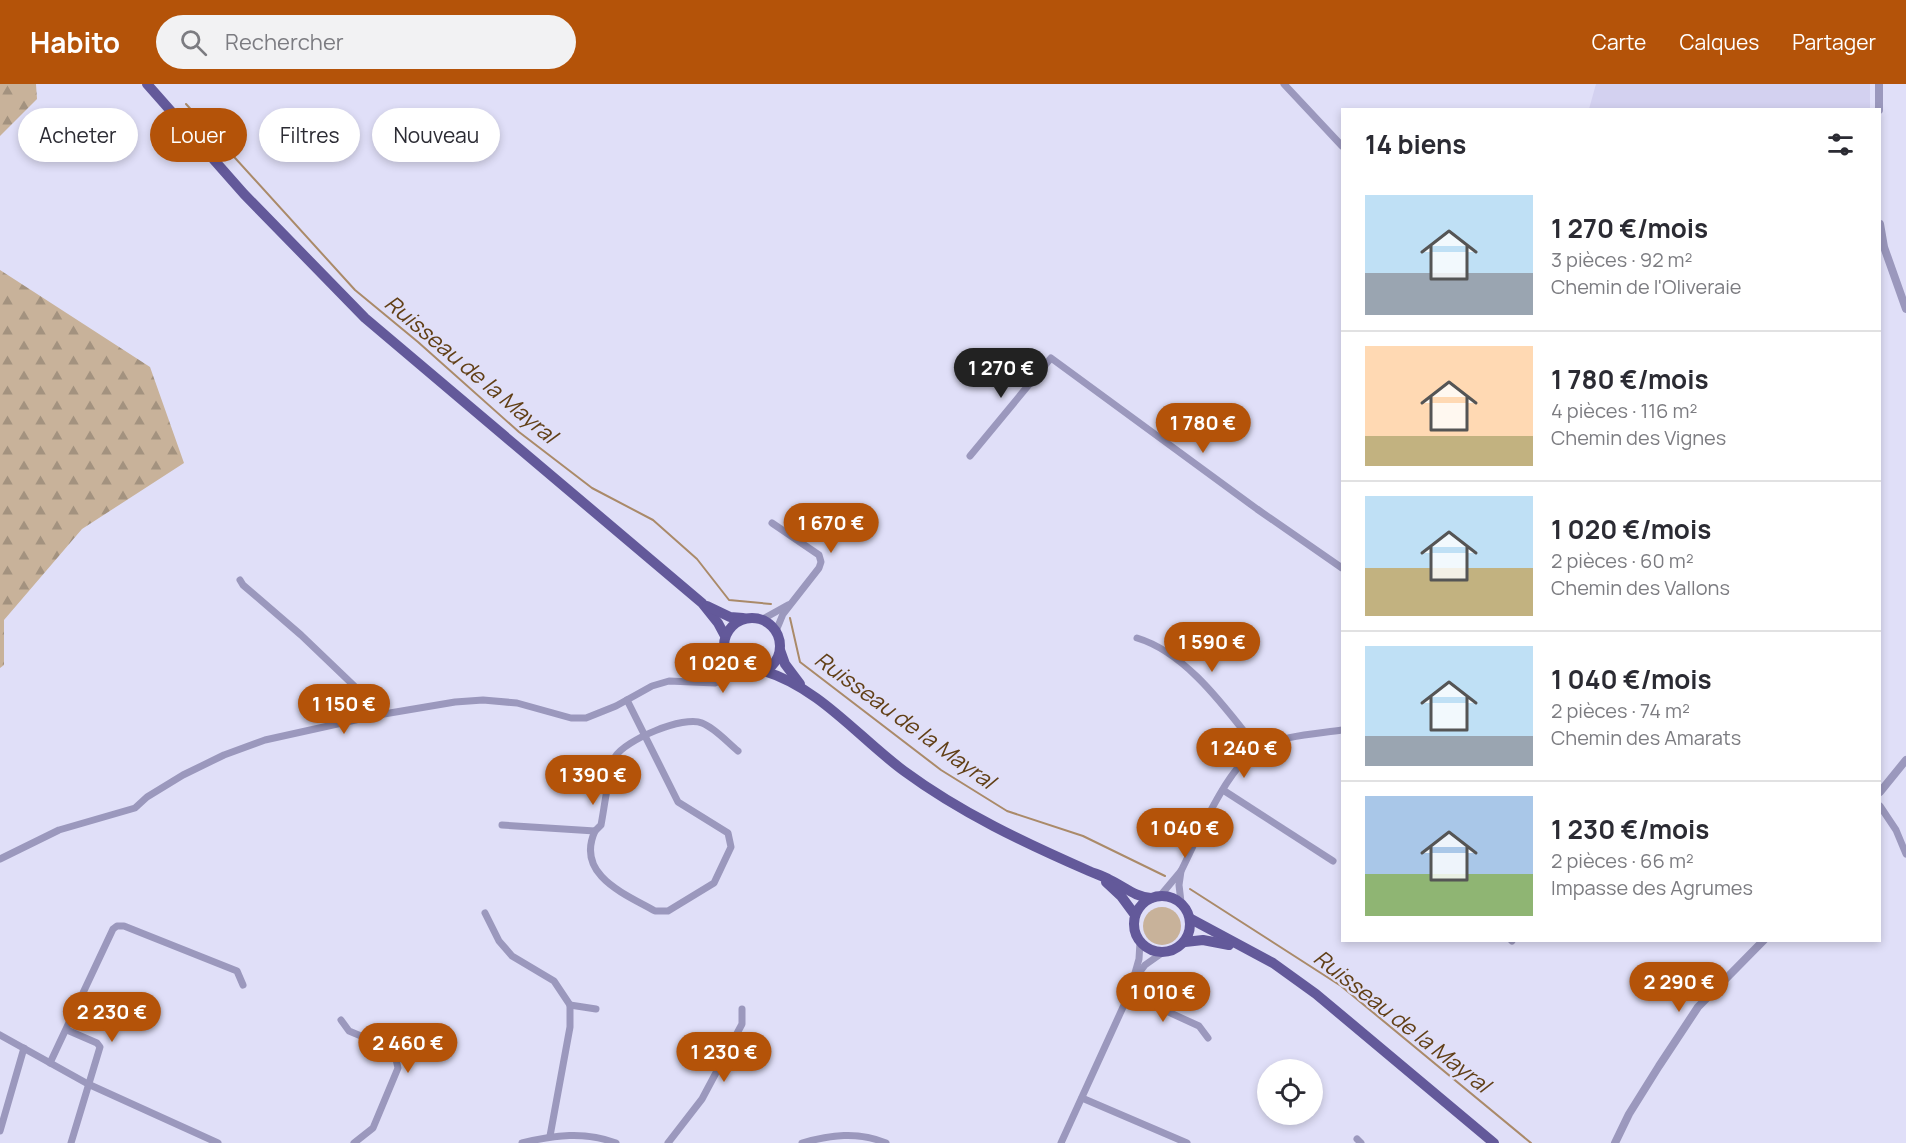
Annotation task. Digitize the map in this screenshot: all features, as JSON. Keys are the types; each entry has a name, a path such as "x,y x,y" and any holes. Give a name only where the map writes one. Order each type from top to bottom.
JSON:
{"main road":[{"path":"147,84 244,194 365,318 702,603 725,636 724,651 729,663 740,672 756,674 764,671 777,658 780,650"},
{"path":"702,603 730,617 763,619 776,631 785,664 802,687"},
{"path":"725,636 736,622 745,618"},
{"path":"764,671 802,687 904,771 956,806 1041,850 1111,880 1136,895 1172,897 1181,902 1188,910 1191,919 1190,932 1179,948 1162,953 1150,950 1140,942 1134,923 1135,915 1142,904 1156,897"},
{"path":"1089,871 1121,896 1135,915"},
{"path":"1191,919 1273,963 1316,994 1494,1143"},
{"path":"1185,942 1203,940 1245,949"}],"street":[{"path":"1284,84 1341,145"},
{"path":"1879,84 1879,108"},
{"path":"1881,230 1884,247 1906,309"},
{"path":"970,456 1051,358 1259,511 1341,567"},
{"path":"772,523 819,555 821,562 819,568 783,614 776,631"},
{"path":"240,580 302,635 371,702 378,715"},
{"path":"763,619 791,603"},
{"path":"1137,638 1154,643 1203,682 1258,749"},
{"path":"699,681 716,670 721,663 724,651"},
{"path":"0,860 59,830 135,808 147,797 183,775 224,755 265,740 378,715 455,702 483,700 517,703 571,718 586,718 599,715 652,686 669,681 715,683 740,672"},
{"path":"627,700 646,735 678,802 728,833 732,847 714,883 668,911 655,911 609,884 597,872 591,853 591,840 595,831 602,825 615,759 625,748 646,735 685,722 699,721 738,751"},
{"path":"1156,897 1181,871 1235,769 1258,749 1290,738 1341,730"},
{"path":"1881,791 1906,760"},
{"path":"1223,790 1333,861"},
{"path":"1881,808 1896,830 1906,854"},
{"path":"502,825 595,831"},
{"path":"1181,871 1179,885 1181,902"},
{"path":"485,913 499,941 512,957 554,981 570,1005 570,1027 550,1136"},
{"path":"50,1063 113,929 120,925 237,971 243,985"},
{"path":"1061,1143 1129,994 1139,958 1140,942"},
{"path":"1615,1143 1629,1114 1698,1007 1762,942"},
{"path":"1134,979 1145,965 1162,953"},
{"path":"1129,994 1199,1026 1208,1038"},
{"path":"570,1005 596,1009"},
{"path":"668,1143 702,1099 742,1024 742,1009"},
{"path":"341,1020 349,1031 385,1046 395,1055 398,1068 373,1128 354,1143"},
{"path":"67,1030 97,1042 100,1047 71,1143"},
{"path":"0,1035 88,1084 218,1143"},
{"path":"0,1131 24,1048"},
{"path":"1082,1098 1187,1143"},
{"path":"522,1143 550,1136 579,1135 616,1143"},
{"path":"802,1143 826,1137 851,1135 872,1137 886,1143"}],"shaded area":[{"path":"1596,84 1870,84 1870,108 1589,108"}],"green space":[{"path":"0,84 36,84 37,99 28,108 18,108 18,118 0,136"},
{"path":"0,270 150,367 184,463 82,529 4,620 4,665 0,668"},
{"path":"1162,907 1176,912 1181,926 1176,940 1162,945 1148,940 1143,926 1148,912"}],"waterway":[{"name":"Ruisseau de la Mayral","path":"186,104 355,290 418,342 519,432 592,488 653,520 697,559 729,600 771,604"},
{"name":"Ruisseau de la Mayral","path":"790,618 800,662 941,770 1007,811 1083,836 1165,876"},
{"name":"Ruisseau de la Mayral","path":"1190,889 1341,986 1531,1143"}]}
